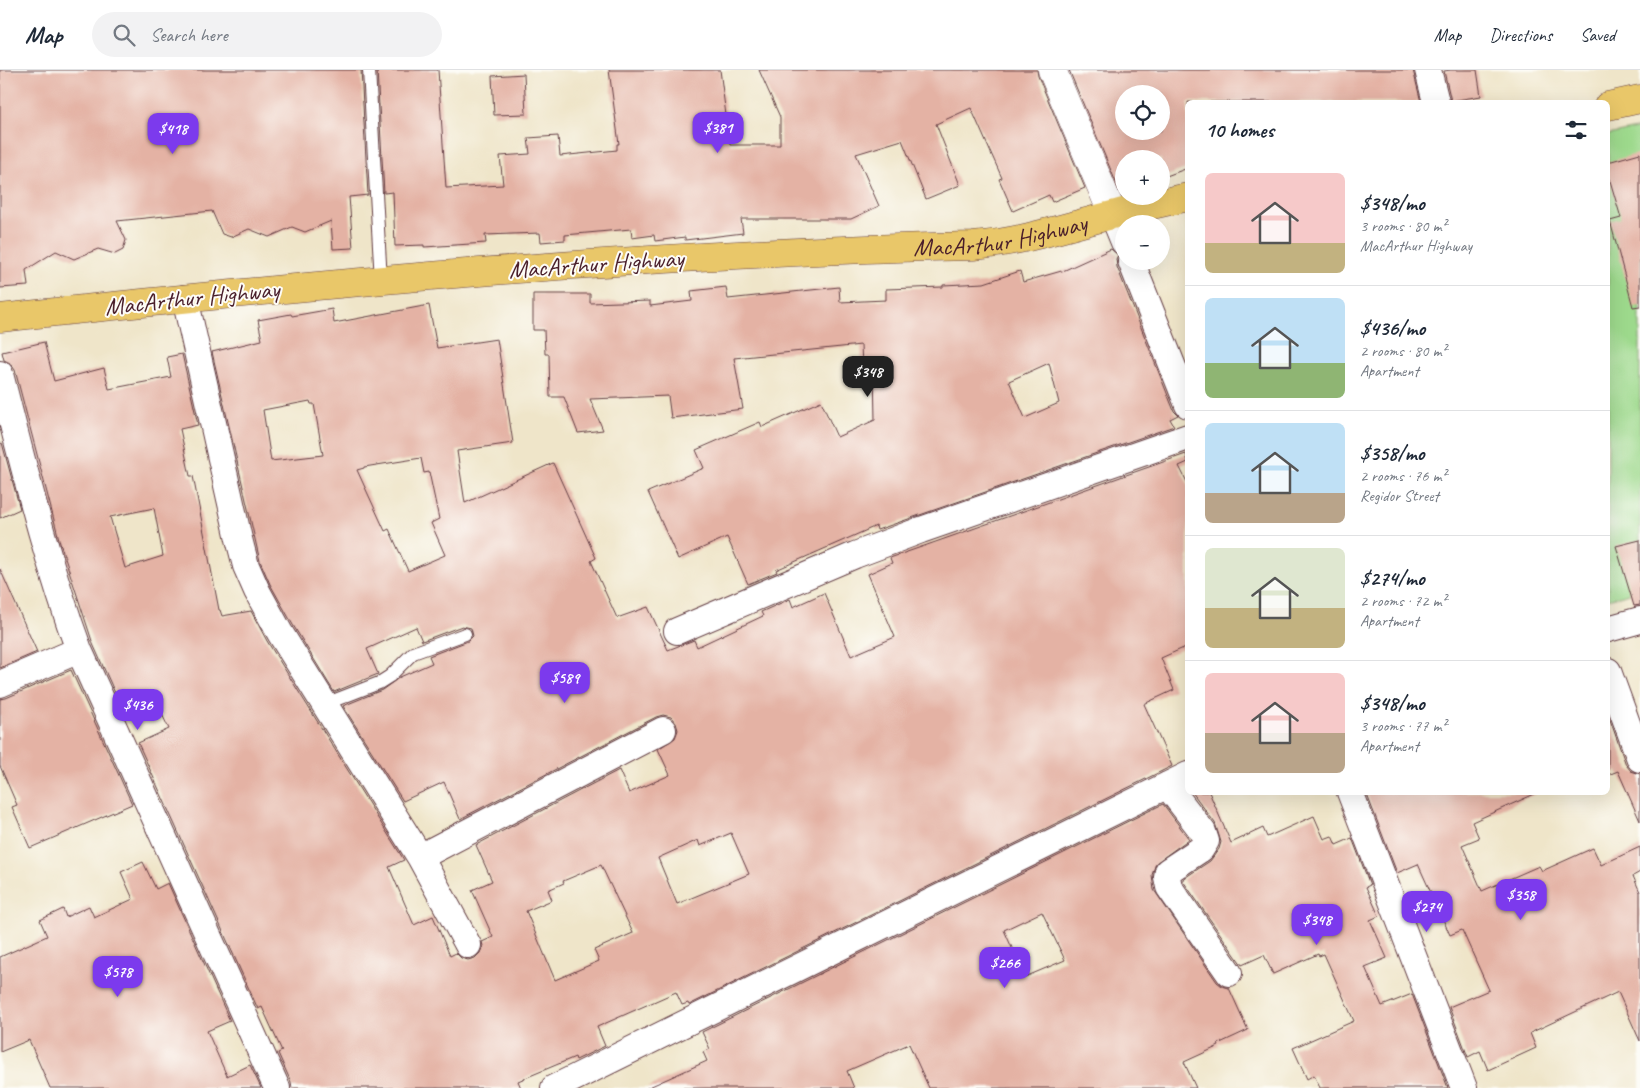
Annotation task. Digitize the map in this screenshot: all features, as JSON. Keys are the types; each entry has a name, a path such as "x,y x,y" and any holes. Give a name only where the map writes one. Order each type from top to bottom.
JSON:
{"highway":[{"path":"1610,106 1640,99"},
{"name":"MacArthur Highway","path":"0,318 185,298 381,280 648,259 973,246 1002,243 1034,236 1185,198"}],"street":[{"path":"1052,70 1115,220"},
{"path":"1428,70 1436,100"},
{"path":"1135,270 1185,397"},
{"path":"185,298 246,566 257,591 280,633 420,857 468,945"},
{"path":"0,374 48,559 79,650 277,1088"},
{"path":"677,631 855,555 920,530 1185,438"},
{"path":"1610,628 1640,620"},
{"path":"0,684 79,650"},
{"path":"1610,676 1640,759"},
{"path":"420,857 663,730"},
{"path":"554,1088 1177,780 1206,841 1201,848 1168,871 1169,887 1229,973"},
{"path":"1351,795 1464,1088"}],"lane":[{"path":"369,70 381,280"},
{"path":"325,704 379,683 390,676 413,653 465,634"}],"green space":[{"path":"1640,128 1640,590 1610,598 1610,135"}],"building":[{"path":"0,70 361,70 368,195 349,197 353,248 333,249 331,221 305,232 292,227 269,237 249,229 231,237 222,234 212,211 117,221 126,240 123,250 115,254 98,249 74,259 56,251 26,270 28,286 0,288"},
{"path":"377,70 438,70 446,188 503,185 500,156 530,154 528,138 558,136 560,156 617,150 617,144 619,144 609,70 720,70 730,145 780,145 780,117 759,70 1037,70 1085,188 1052,202 1049,195 1013,211 999,179 1002,178 971,108 936,124 960,185 926,199 902,140 856,154 879,206 851,219 741,219 743,233 685,240 685,237 655,241 654,235 632,238 631,229 565,235 565,240 541,242 540,233 485,235 486,243 424,247 424,245 395,246 393,192 384,193"},
{"path":"1069,70 1413,70 1420,100 1185,100 1185,169 1170,175 1170,150 1115,150 1115,180"},
{"path":"1477,70 1481,96 1451,100 1444,71"},
{"path":"524,74 526,114 494,115 492,76"},
{"path":"1640,153 1640,306 1633,307 1610,221 1621,218 1610,181 1610,161"},
{"path":"1111,249 1115,252 1115,270 1118,270 1174,411 1178,415 1170,419 1174,426 877,530 876,526 748,584 727,537 678,559 648,492 704,468 696,450 760,422 762,427 821,401 837,437 875,420 874,367 862,367 861,345 734,358 743,409 671,418 668,396 590,399 603,430 578,433 564,397 550,397 549,354 545,354 544,330 533,330 533,294 590,294 590,303 650,301 650,306 692,301 691,291 726,287 728,299 839,287 840,302 886,300 886,289 984,283 1020,271 1023,282 1065,270","holes":["1049,363 1059,403 1025,418 1009,381"]},
{"path":"429,305 437,348 497,339 513,443 457,451 465,503 553,463 596,558 591,561 617,618 648,607 668,650 694,640 697,647 763,616 761,612 790,599 793,607 824,593 851,656 895,637 868,574 892,563 890,558 1185,454 1185,463 1179,466 1185,478 1185,647 1161,658 1174,690 1144,704 1172,766 689,1005 688,1003 682,1005 676,992 597,1027 605,1046 576,1060 575,1057 518,1081 521,1088 292,1088 278,1053 282,1051 262,1007 258,1009 138,743 169,729 151,691 120,704 93,644 60,543 15,370 10,363 4,360 2,352 44,342 54,381 104,368 109,389 171,377 167,357 182,354 198,425 180,429 190,476 193,476 219,610 222,616 251,611 267,641 404,860 389,867 414,925 433,916 450,956 456,953 461,958 468,960 475,958 480,953 483,946 482,942 493,937 472,890 492,881 476,845 619,770 629,793 670,775 658,749 675,738 678,730 676,723 671,717 663,715 656,717 460,819 444,782 403,801 343,706 382,690 400,677 432,663 429,656 468,641 473,636 471,628 462,626 422,641 416,627 367,649 378,674 334,692 293,625 270,584 260,561 212,352 262,340 258,320 332,309 334,323","holes":["310,401 311,404 314,404 323,455 271,461 263,410","421,458 424,473 429,472 439,519 431,523 445,555 408,571 389,529 385,531 357,470 364,467","154,508 163,556 125,568 110,517","731,833 749,874 677,904 658,858 698,840 700,846","601,865 633,933 594,950 599,961 555,980 526,911 552,900 548,890 564,883 563,881"]},
{"path":"2,443 20,509 0,518 0,444"},
{"path":"1640,540 1640,605 1634,606 1616,546"},
{"path":"0,569 37,652 0,668"},
{"path":"71,670 132,804 30,848 12,807 17,805 0,766 0,699"},
{"path":"1610,720 1626,765 1631,771 1640,774 1640,821 1618,771 1610,774"},
{"path":"1194,795 1210,795 1231,843 1263,828 1267,837 1314,816 1324,839 1332,836 1336,845 1352,838 1370,885 1366,887 1379,916 1370,920 1387,958 1365,967 1382,1006 1412,994 1448,1088 1320,1088 1314,1075 1307,1079 1293,1048 1354,1021 1324,954 1319,956 1318,954 1273,974 1264,955 1242,965 1183,881 1183,879 1210,861 1219,849 1221,842 1215,823"},
{"path":"1367,795 1532,795 1472,822 1479,838 1462,845 1482,891 1539,866 1542,871 1593,848 1601,865 1640,847 1640,872 1633,876 1640,892 1640,1041 1618,992 1530,1033 1536,1048 1488,1070 1480,1051 1468,1057 1449,1007 1489,990 1462,930 1450,935 1418,864 1397,873"},
{"path":"1163,804 1189,839 1156,863 1152,875 1154,890 1217,982 1229,988 1248,1030 1184,1062 1196,1088 929,1088 909,1044 847,1071 854,1088 647,1088 707,1061 703,1052 710,1049 702,1032","holes":["1042,912 1065,960 1025,977 1004,930"]},
{"path":"143,862 156,889 168,883 230,1021 207,1031 227,1076 250,1065 261,1088 50,1088 29,1040 0,1052 0,957 47,936 40,920 63,909 66,917 89,906 94,917 133,899 121,872"}]}
